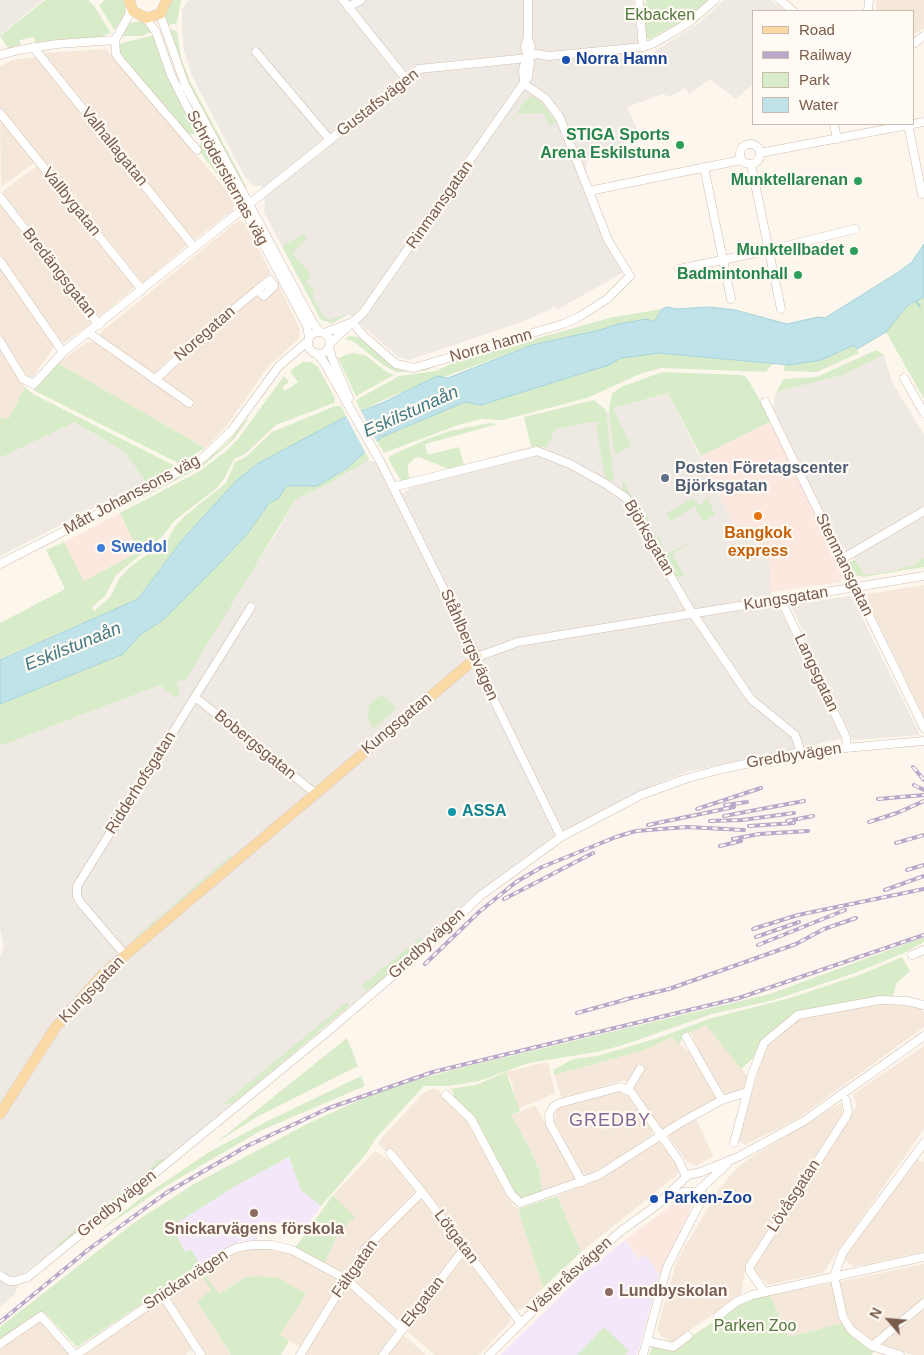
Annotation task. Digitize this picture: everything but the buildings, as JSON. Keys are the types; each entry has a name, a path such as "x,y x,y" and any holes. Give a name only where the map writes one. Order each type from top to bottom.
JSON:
{"main road":[{"path":"130,3 136,14 144,18 160,14 167,0"},
{"name":"Kungsgatan","path":"0,1114 42,1047 72,1006 125,954 477,657"}],"street":[{"path":"361,0 345,3 406,79"},
{"name":"Rinmansgatan","path":"330,345 363,313 524,84 530,69 528,58 531,47 528,37 528,0"},
{"path":"639,0 643,46"},
{"name":"Gustafsvägen","path":"0,341 24,380 32,384 63,352 423,67 528,58 536,54 549,56 654,44 688,23 715,0"},
{"path":"783,1 792,10"},
{"path":"0,55 33,47 115,40 125,23 130,3"},
{"name":"Schröderstiernas väg","path":"160,14 185,85 248,206 307,326 308,339"},
{"name":"Schröderstiernas väg","path":"144,18 156,32 171,75 191,115 248,206 313,323 322,332"},
{"path":"125,23 144,18"},
{"name":"Schröderstiernas väg","path":"115,40 116,54 121,61 197,150"},
{"name":"Valhallagatan","path":"33,47 194,247"},
{"path":"256,52 330,140"},
{"path":"524,84 545,98 556,112 589,191 741,160 751,164"},
{"name":"Vallbygatan","path":"0,114 142,290"},
{"path":"834,125 837,139"},
{"path":"760,153 903,125"},
{"path":"908,125 922,194"},
{"path":"741,160 740,151 746,144 754,145 760,153"},
{"path":"751,164 756,161 760,153"},
{"path":"751,164 781,309"},
{"path":"704,167 731,299"},
{"name":"Norra hamn","path":"352,322 364,336 396,364 414,368 579,318 607,299 630,276 608,240 589,191"},
{"name":"Bredängsgatan","path":"0,198 99,325"},
{"path":"679,268 770,250 855,229"},
{"path":"0,261 63,352"},
{"name":"Noregatan","path":"155,380 199,338 257,290"},
{"name":"Rinmansgatan","path":"322,332 352,322"},
{"path":"322,332 330,345 324,353 313,352 308,339 313,333 322,332"},
{"name":"Bredängsgatan","path":"89,333 189,403"},
{"name":"Mått Johanssons väg","path":"0,564 164,481 204,457 232,430 273,373 308,339"},
{"name":"Ståhlbergsvägen","path":"330,345 332,358 351,407"},
{"name":"Mått Johanssons väg","path":"286,360 313,352"},
{"name":"Ståhlbergsvägen","path":"313,352 324,362 351,407 393,487 477,657 488,690 561,837"},
{"path":"904,378 924,413"},
{"name":"Stenmansgatan","path":"765,402 924,728"},
{"name":"Björksgatan","path":"393,487 538,451 584,470 624,495 693,613 751,699 795,735 801,752"},
{"path":"842,560 924,511"},
{"name":"Kungsgatan","path":"477,657 518,642 924,576"},
{"name":"Langsgatan","path":"781,600 846,737 847,748"},
{"name":"Ridderhofsgatan","path":"125,954 80,902 77,896 77,886 251,607"},
{"name":"Bobergsgatan","path":"196,697 315,793"},
{"name":"Gredbyvägen","path":"0,1274 15,1281 28,1278 326,1033 431,943 480,896 561,837 641,795 688,778 801,752 924,741"},
{"path":"912,955 924,950"},
{"path":"734,1143 752,1075 764,1043 798,1015 880,1000 907,1001 924,1005"},
{"name":"Västeråsvägen","path":"489,1355 520,1322 574,1271 621,1231 657,1205 689,1176 738,1157 804,1121 924,1036"},
{"path":"686,1037 722,1100"},
{"path":"628,1089 640,1069"},
{"path":"582,1182 550,1124 549,1114 554,1106 560,1103 615,1088 628,1089"},
{"path":"628,1089 689,1176 689,1191 696,1207"},
{"path":"446,1095 471,1119 517,1202 524,1202 599,1175 660,1136 722,1100 747,1092"},
{"name":"Lövåsgatan","path":"764,1291 750,1271 750,1266 846,1117 848,1112 846,1100"},
{"path":"900,1355 872,1346 858,1337 847,1324 843,1317 834,1276 844,1252 924,1143"},
{"name":"Lötgatan","path":"390,1153 422,1192 520,1322"},
{"name":"Västeråsvägen","path":"657,1205 663,1204 678,1193 696,1192 738,1157"},
{"path":"643,1355 667,1267 696,1207 702,1199 702,1179 689,1176"},
{"name":"Fältgatan","path":"300,1355 365,1249 422,1192"},
{"name":"Snickarvägen","path":"76,1355 222,1254 236,1248 252,1245 272,1245 292,1250 346,1279 402,1329"},
{"name":"Ekgatan","path":"383,1355 464,1248"},
{"path":"718,1316 743,1298 764,1291 924,1257"},
{"path":"162,1294 200,1355"},
{"path":"872,1346 924,1303"},
{"path":"0,1344 41,1316 76,1355"},
{"path":"648,1341 673,1347 688,1336"}],"shaded area":[{"path":"0,0 43,0 0,35"},
{"path":"189,0 633,0 639,40 646,57 699,23 724,0 771,0 783,10 752,10 752,85 736,99 710,79 689,94 685,88 670,97 663,94 627,107 640,135 587,161 584,187 599,229 622,273 557,310 555,307 522,322 409,360 398,357 349,314 333,323 321,320 264,212 265,203 262,186 253,185 245,177 192,76 184,50 182,9"},
{"path":"876,0 924,0 924,28 914,34 914,10 876,10"},
{"path":"106,49 224,187 234,203 233,210 195,239 191,239 43,53"},
{"path":"36,57 187,245 143,283 0,108 0,66 13,60"},
{"path":"0,119 33,160 33,164 1,187"},
{"path":"35,167 38,167 134,286 133,289 100,316 97,316 4,195 3,191"},
{"path":"0,203 91,319 90,324 64,343 60,342 0,255"},
{"path":"239,220 245,224 272,274 183,346 156,372 151,373 100,337 101,332"},
{"path":"0,267 55,346 33,377 25,378 0,336"},
{"path":"274,282 278,283 300,330 299,338 268,367 225,428 205,448 58,363 87,342 94,342 188,406 191,398 158,380 194,347"},
{"path":"0,347 25,387 9,418 3,419 0,415"},
{"path":"884,355 892,382 924,435 924,558 908,568 906,565 898,570 865,575 855,559 838,543 773,408 776,392 843,375"},
{"path":"668,393 741,539 752,534 770,565 771,592 845,738 686,772 653,786 553,837 505,872 416,951 60,1247 23,1273 15,1294 0,1307 0,957 4,947 0,929 0,746 160,685 175,698 176,682 275,536 296,499 328,484 367,461 386,463 402,494 412,487 464,465 531,446 547,448 555,429 598,420 613,408"},
{"path":"772,421 809,502 840,562 844,576 840,582 771,592 770,565 752,534 741,540 706,468 701,456"},
{"path":"75,422 126,453 145,482 0,556 0,458"},
{"path":"120,513 138,552 84,581 64,542"},
{"path":"924,585 924,717 869,604 867,594"},
{"path":"852,596 920,735 853,740 790,604"},
{"path":"883,1002 921,1008 924,1012 924,1027 797,1119 745,1145 739,1140 766,1043 802,1017"},
{"path":"706,1025 749,1078 742,1089 728,1095 722,1093 700,1058 691,1032"},
{"path":"672,1037 695,1058 718,1098 662,1130 632,1086 625,1080 562,1098 554,1075 642,1051"},
{"path":"924,1046 924,1129 823,1273 768,1285 752,1269 752,1266 857,1106 853,1094"},
{"path":"548,1062 555,1093 518,1109 512,1083 506,1072"},
{"path":"623,1088 653,1130 652,1135 615,1160 588,1175 580,1172 554,1121 558,1108"},
{"path":"431,1089 438,1090 468,1122 513,1206 518,1209 543,1288 521,1310 516,1309 489,1277 406,1167 379,1145 379,1141 423,1093"},
{"path":"841,1103 843,1115 746,1264 741,1295 671,1343 661,1336 657,1329 677,1260 719,1189 733,1172 748,1159"},
{"path":"535,1106 574,1171 576,1181 542,1193 540,1172 528,1145 511,1115"},
{"path":"695,1116 713,1156 696,1166 688,1163 669,1137 671,1131"},
{"path":"655,1142 661,1143 679,1168 678,1174 581,1252 557,1196 603,1178"},
{"path":"375,1151 392,1162 415,1191 358,1250 346,1270 341,1272 324,1264 338,1234 354,1217 333,1195"},
{"name":"Snickarvägens förskola","path":"289,1157 301,1190 321,1206 306,1227 261,1221 260,1228 257,1228 257,1240 240,1241 200,1265 191,1249 185,1252 171,1226 237,1185"},
{"path":"915,1159 924,1162 924,1252 853,1267 844,1258"},
{"path":"421,1198 458,1248 458,1252 403,1320 400,1321 354,1281 353,1274 366,1252"},
{"path":"684,1198 691,1205 689,1213 659,1275 646,1255 639,1259 625,1240 680,1199"},
{"name":"Lundbyskolan","path":"625,1240 638,1259 646,1255 659,1275 637,1355 500,1355 584,1273"},
{"path":"265,1248 291,1254 336,1278 338,1285 300,1347 280,1335 306,1294 255,1276 244,1278 219,1294 203,1272 220,1260 242,1250"},
{"path":"461,1258 466,1259 508,1312 511,1321 479,1355 435,1355 408,1332 409,1327"},
{"path":"924,1264 924,1299 870,1342 860,1334 845,1316 838,1282"},
{"path":"200,1273 212,1290 197,1301 231,1355 206,1355 171,1299 172,1293"},
{"path":"833,1283 842,1323 789,1337 770,1295"},
{"path":"351,1288 394,1326 395,1331 378,1355 304,1355 344,1289"},
{"path":"159,1302 164,1303 192,1350 185,1355 84,1355"},
{"path":"924,1308 924,1355 913,1355 882,1346 885,1339"},
{"path":"40,1320 68,1352 68,1355 0,1355 0,1347"},
{"path":"400,1337 406,1337 426,1355 387,1355"}],"green space":[{"path":"45,0 88,0 111,33 100,37 71,41 35,42 34,37 20,40 21,45 8,48 0,36"},
{"path":"105,0 125,0 127,14 114,30 99,5"},
{"path":"170,0 181,0 177,23 165,26 164,16"},
{"name":"Ekbacken","path":"646,0 710,0 693,15 650,39 645,38 642,4 646,3"},
{"path":"138,21 145,22 153,31 143,36 121,36 127,24"},
{"path":"169,29 177,31 181,58 190,81 246,186 244,190 190,88"},
{"path":"155,35 232,195 198,149 201,143 197,136 194,134 188,135 122,59 117,47 122,43"},
{"path":"532,96 540,101 556,122 550,127 543,113 518,114 510,125 525,100"},
{"path":"304,234 307,238 292,253 311,275 306,281 315,291 312,295 321,312 329,320 350,313 333,323 321,320 282,246"},
{"path":"924,297 924,399 886,332 907,306"},
{"path":"662,309 654,322 647,319 618,324 600,330 532,345 392,396 361,411 356,400 399,376 436,371 459,360 609,318"},
{"path":"349,336 360,337 401,370 420,370 455,359 424,371 396,372 383,365 353,341 345,339"},
{"path":"854,345 859,353 817,372 783,371 785,365 821,360"},
{"path":"876,350 884,355 843,375 776,392 784,379 817,377"},
{"path":"352,353 365,355 388,373 394,375 356,396 338,358"},
{"path":"659,353 773,364 766,372 661,368 640,374 587,398 503,420 481,419 458,425 384,453 377,441 382,437 465,402 481,405 609,365 621,358"},
{"path":"302,362 311,362 318,367 335,398 334,403 276,425 245,454 234,459 217,488 174,521 162,537 116,575 105,596 92,607 94,611 111,596 118,580 130,567 168,539 175,526 186,515 226,483 235,462 246,457 272,432 335,406 341,406 347,417 257,464 236,481 182,540 138,599 0,659 0,623 65,589 46,550 64,542 84,581 138,552 120,513 198,472 225,452 238,439 284,376 289,382 282,387 285,391 298,382 290,371"},
{"path":"58,363 205,448 180,464 35,391 34,388"},
{"path":"662,372 742,375 747,378 772,421 701,456 668,393 613,408 631,445 617,455 613,446 609,408 612,394 621,387"},
{"path":"25,387 33,394 175,466 145,482 126,453 75,422 0,458 0,415 3,419 9,418"},
{"path":"594,400 606,410 614,482 605,478 596,425 599,424 598,421 555,429 547,448 531,446 524,417"},
{"path":"247,419 233,440 203,466 117,511 202,464 227,443"},
{"path":"489,423 498,424 425,444 428,455 459,447 464,465 453,471 419,457 414,458 408,465 411,481 402,483 389,460 389,457 394,454 430,438 450,431"},
{"path":"365,452 369,459 367,461 328,484 296,499 186,679 176,682 180,693 176,699 160,685 0,746 0,704 123,654 140,635 163,620 223,560 248,533 269,503 279,498 286,486 317,486 347,468"},
{"path":"623,482 628,483 626,486 641,513 646,514 650,520 649,526 656,537 661,539 661,546 657,546 630,498 622,489"},
{"path":"707,497 715,515 704,522 695,507 670,521 666,513 693,498 701,505"},
{"path":"692,542 673,554 685,577 677,577 666,558 666,551 668,553"},
{"path":"924,558 924,567 863,577 855,575 849,563 855,559 865,575 898,570 906,565 908,568"},
{"path":"382,695 397,709 373,729 367,716 369,706 372,701"},
{"path":"231,855 233,856 131,942 133,939"},
{"path":"421,937 422,945 372,988 365,990 361,986"},
{"path":"924,937 924,942 904,953 855,973 774,1000 712,1014 602,1051 529,1063 479,1081 448,1086 424,1086 376,1138 366,1154 321,1206 301,1190 289,1157 237,1185 172,1226 185,1252 191,1249 200,1265 77,1347 44,1312 0,1340 0,1327 135,1222 194,1184 309,1123 368,1096 460,1068 770,994"},
{"path":"902,957 910,971 896,984 893,996 797,1013 767,1035 752,1059 741,1069 706,1025 683,1036 679,1045 672,1037 642,1051 554,1075 553,1070 573,1059 597,1056 658,1038 712,1018 790,998 862,974"},
{"path":"347,1002 349,1006 294,1053 233,1103 223,1104"},
{"path":"347,1038 358,1066 257,1117 217,1142"},
{"path":"506,1072 520,1111 511,1115 528,1145 540,1172 542,1193 520,1199 516,1196 476,1123 454,1098 451,1089 443,1090 476,1085"},
{"path":"361,1076 365,1086 262,1130 161,1189 97,1233 141,1198 209,1152"},
{"path":"167,1158 60,1246 56,1246 155,1164 155,1161"},
{"path":"333,1195 355,1217 338,1234 324,1264 295,1248"},
{"path":"557,1196 581,1252 543,1288 518,1209"},
{"path":"203,1272 219,1294 244,1278 255,1276 279,1278 306,1294 280,1335 289,1341 281,1355 231,1355 197,1301 211,1290 200,1273"},
{"name":"Parken Zoo","path":"770,1295 789,1337 842,1323 855,1338 874,1350 872,1355 649,1355 653,1345 670,1351 744,1301"},
{"path":"604,1327 629,1351 625,1355 577,1355"}],"water":[{"name":"Eskilstunaån","path":"924,244 924,297 907,306 886,332 857,349 854,345 821,360 789,365 659,353 621,358 609,365 481,405 465,402 382,437 347,468 317,486 286,486 279,498 269,503 248,533 223,560 163,620 140,635 123,654 0,704 0,660 138,599 182,540 236,481 257,464 343,418 382,403 437,376 448,378 532,345 600,330 618,324 647,319 654,322 662,309 667,307 676,309 710,307 735,310 787,324 818,317 825,318 912,262"}],"pier":[{"path":"360,409 378,444 366,454 345,414"}],"waterway":[{"path":"916,301 920,307"}],"railway":[{"path":"913,767 924,780"},
{"path":"914,785 924,790"},
{"path":"697,809 761,788"},
{"path":"878,799 924,795"},
{"path":"724,816 804,801"},
{"path":"869,822 897,813 924,801"},
{"path":"725,805 747,802"},
{"path":"648,825 734,807"},
{"path":"710,821 742,820 794,813"},
{"path":"787,821 813,816"},
{"path":"749,826 794,823"},
{"path":"425,964 479,912 516,882 542,867 616,837 636,831 687,827 744,830"},
{"path":"733,839 759,834 808,831"},
{"path":"896,843 924,835"},
{"path":"720,846 741,841"},
{"path":"504,899 593,853"},
{"path":"907,870 924,865"},
{"path":"885,890 924,876"},
{"path":"753,929 798,915 924,889"},
{"path":"758,945 845,910"},
{"path":"623,1000 669,989 796,944 824,929 856,918"},
{"path":"756,937 799,922"},
{"path":"0,1322 89,1249 166,1193 247,1146 329,1108 433,1072 739,998 924,935"},
{"path":"577,1013 628,999"}],"place":[{"name":"Norra Hamn","path":"566,60"},
{"name":"STIGA Sports Arena Eskilstuna","path":"680,145"},
{"name":"Munktellarenan","path":"858,181"},
{"name":"Munktellbadet","path":"854,251"},
{"name":"Badmintonhall","path":"798,275"},
{"name":"Posten Företagscenter Björksgatan","path":"665,478"},
{"name":"Bangkok express","path":"758,516"},
{"name":"Swedol","path":"101,548"},
{"name":"ASSA","path":"452,812"},
{"name":"Parken-Zoo","path":"654,1199"},
{"name":"Snickarvägens förskola","path":"254,1213"},
{"name":"Lundbyskolan","path":"609,1292"}],"district":[{"name":"GREDBY","path":"610,1121"}]}
